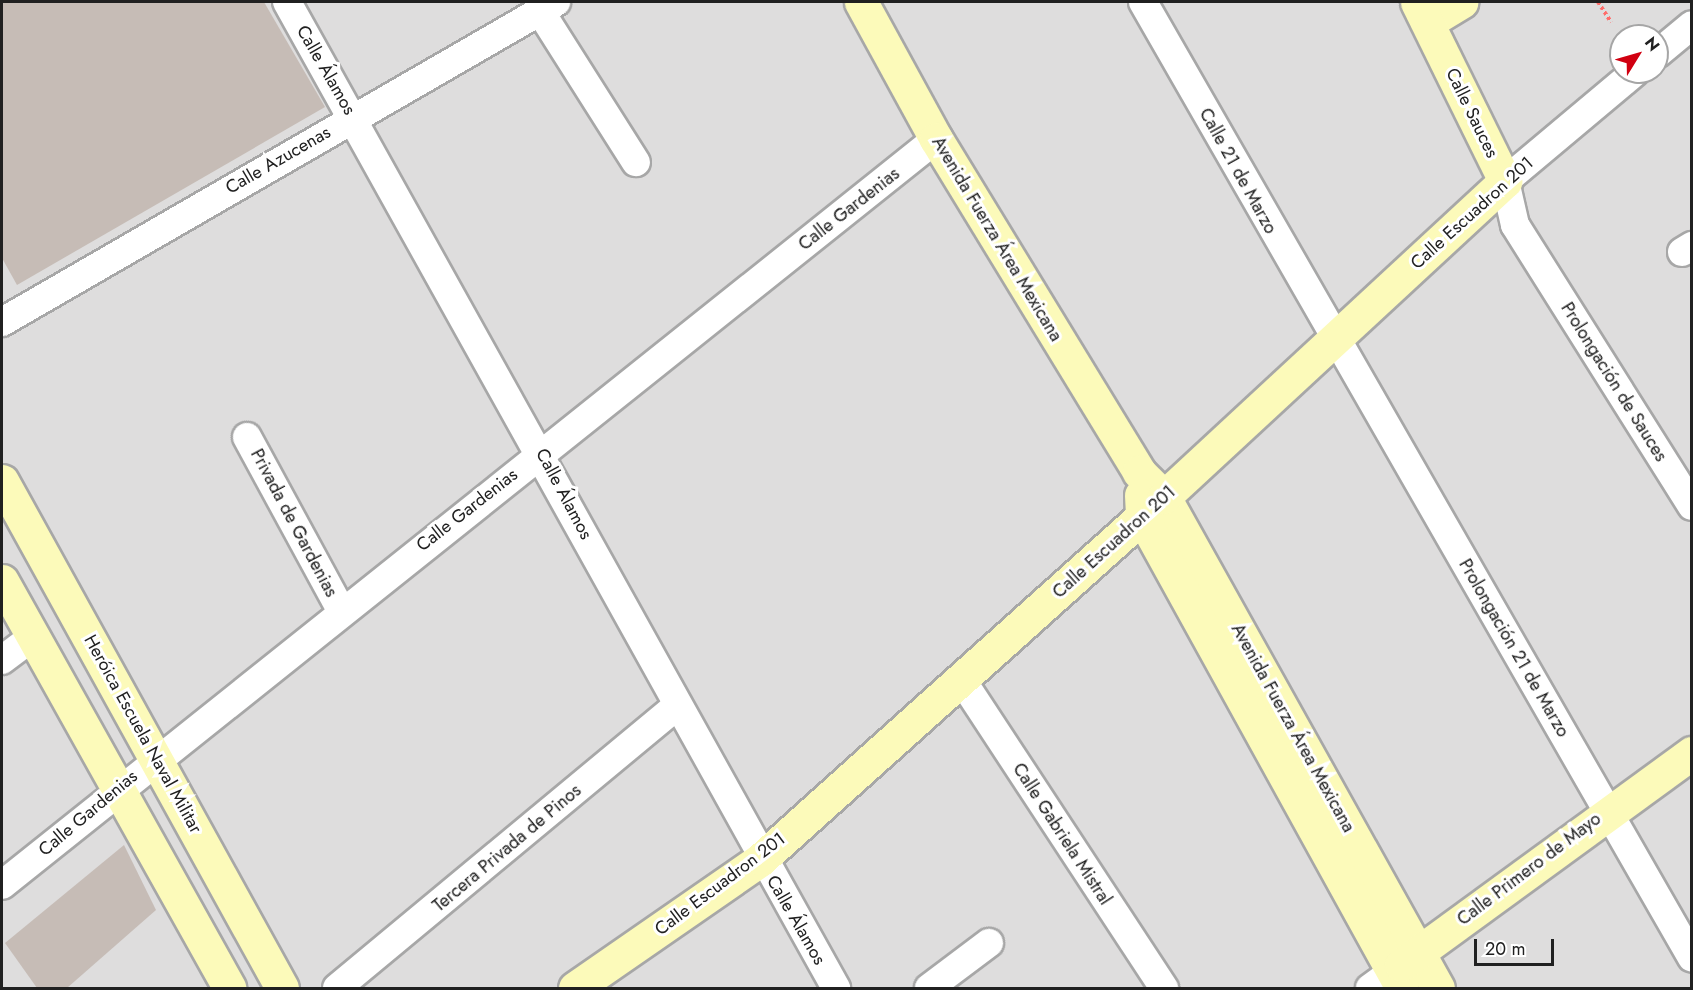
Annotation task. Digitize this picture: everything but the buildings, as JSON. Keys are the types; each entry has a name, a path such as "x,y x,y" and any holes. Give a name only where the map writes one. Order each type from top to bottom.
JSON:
{"street":[{"name":"Calle Álamos","path":"287,2 542,452 676,707 836,988"},
{"name":"Avenida Fuerza Área Mexicana","path":"861,2 936,139 1139,472 1153,507 1396,975 1438,988"},
{"name":"Calle 21 de Marzo","path":"1143,2 1334,340"},
{"path":"1423,12 1461,2"},
{"name":"Calle Azucenas","path":"2,322 353,116 548,6"},
{"path":"548,6 636,162"},
{"name":"Calle Sauces","path":"1423,12 1505,181 1515,225 1536,259"},
{"path":"1669,44 1692,25"},
{"name":"Calle Escuadron 201","path":"574,988 761,859 1153,507 1505,181 1621,84"},
{"name":"Calle Gardenias","path":"2,885 157,756 936,139"},
{"name":"Prolongación de Sauces","path":"1536,259 1692,506"},
{"name":"Prolongación 21 de Marzo","path":"1334,340 1692,958"},
{"name":"Privada de Gardenias","path":"247,436 341,610"},
{"name":"Heróica Escuela Naval Militar","path":"2,481 157,756 282,988"},
{"path":"2,581 32,637 120,786 229,988"},
{"path":"2,660 32,637"},
{"name":"Calle Gabriela Mistral","path":"960,679 1164,988"},
{"name":"Tercera Privada de Pinos","path":"337,988 676,707"},
{"name":"Calle Primero de Mayo","path":"1396,975 1608,810 1692,753"},
{"path":"929,988 989,943"}],"path":[{"path":"1598,2 1611,22"}],"shaded area":[{"path":"2,2 1691,2 1691,988 2,988"}]}
